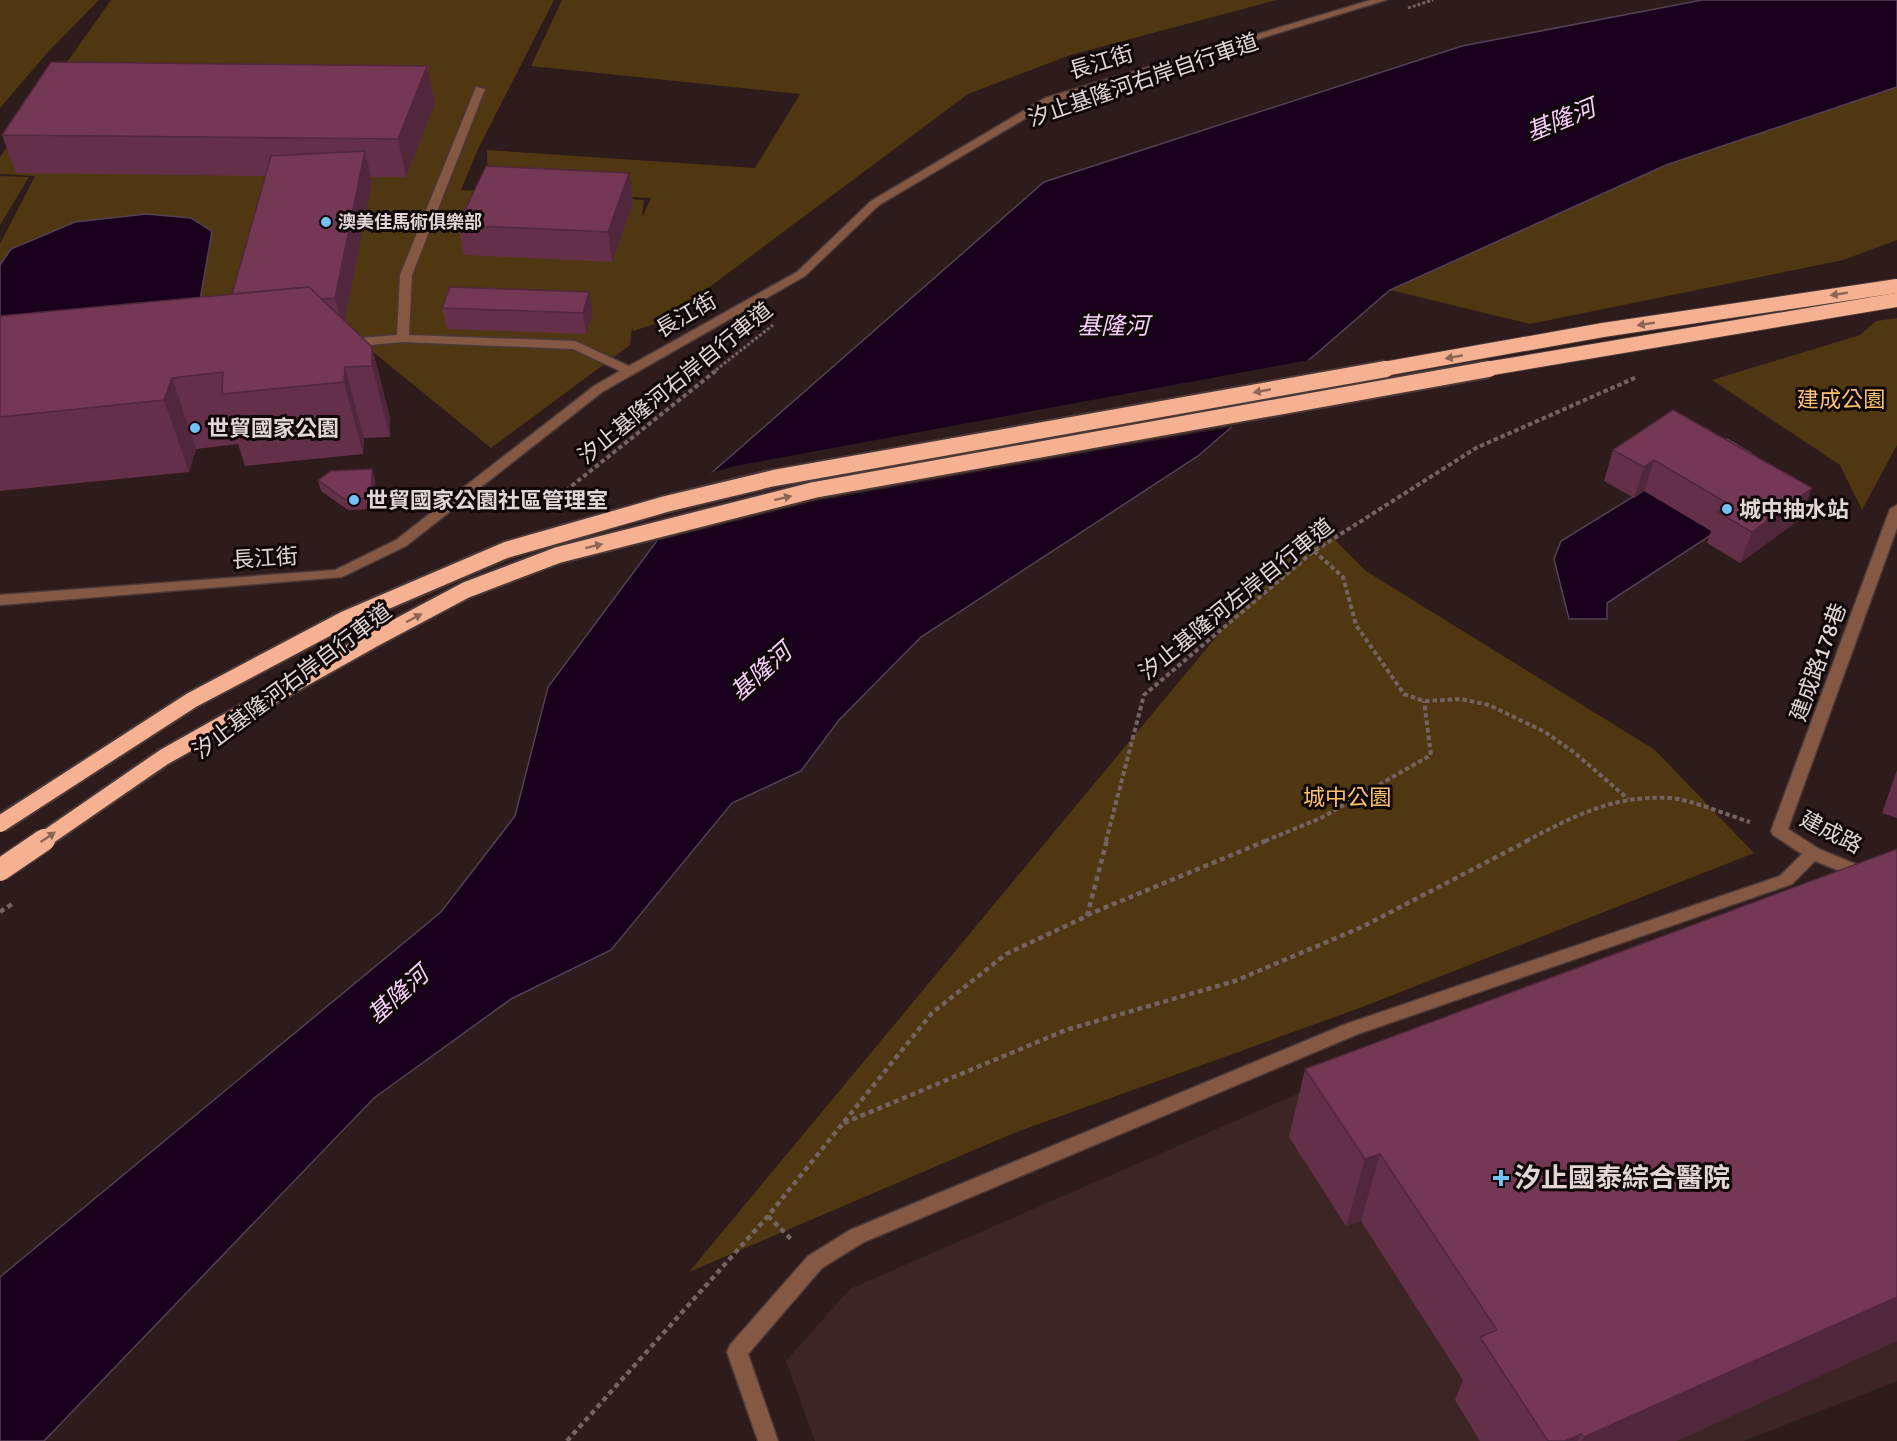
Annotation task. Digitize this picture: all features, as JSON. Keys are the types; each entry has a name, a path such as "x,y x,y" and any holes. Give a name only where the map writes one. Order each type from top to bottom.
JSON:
{"highway":[{"path":"0,824 192,700 345,620 506,550 666,504 774,478 1603,330 1897,286"},
{"path":"0,870 164,757 466,590 558,555 814,490 1452,375 1897,300"}],"lane":[{"name":"長江街","path":"0,600 337,574 401,543 598,389 801,274 875,203 1049,100 1381,0"},
{"path":"403,338 406,276 480,89"},
{"path":"332,344 403,338 575,345 630,371"},
{"name":"建成路178巷","path":"1779,831 1897,509"},
{"name":"建成路","path":"1779,831 1813,853 1897,888"},
{"path":"768,1441 737,1352 815,1262 857,1236 1352,1029 1786,880 1813,853"}],"path":[{"path":"1399,11 1433,0"},
{"name":"汐止基隆河右岸自行車道","path":"554,501 777,322"},
{"name":"汐止基隆河左岸自行車道","path":"1087,916 1144,695 1314,551 1476,448 1648,373"},
{"path":"1314,551 1342,577 1356,625 1404,694 1425,700 1461,699 1489,705 1545,732 1575,753 1628,800"},
{"path":"567,1441 768,1216 932,1013 1006,954 1087,916 1321,818 1431,755 1425,700"},
{"path":"843,1123 913,1096 1066,1030 1235,981 1362,927 1586,810 1628,800 1672,798 1779,831"},
{"path":"0,912 19,899"}],"shaded area":[{"name":"汐止國泰綜合醫院","path":"1897,915 1897,1381 1744,1441 815,1441 786,1361 850,1289 1359,1067"}],"green space":[{"path":"0,0 99,0 47,53 0,108"},
{"name":"澳美佳馬術俱樂部","path":"111,0 554,0 477,151 461,190 644,200 642,218 651,198 488,189 487,150 755,168 800,94 531,66 562,0 1277,0 1070,55 968,94 664,321 633,331 632,326 630,345 491,448 367,347 0,382 0,244 35,176 0,174 0,157"},
{"path":"1897,87 1897,240 1843,260 1530,324 1390,290 1666,165"},
{"path":"0,176 29,177 0,225"},
{"name":"建成公園","path":"1897,318 1897,445 1862,510 1840,465 1712,380 1860,335 1876,321"},
{"name":"城中公園","path":"1314,519 1366,571 1655,750 1754,853 1365,1006 1014,1133 689,1272"}],"water":[{"name":"基隆河","path":"1702,0 1897,0 1897,87 1666,165 1390,290 1198,456 921,637 839,720 801,771 732,803 611,950 511,999 374,1098 44,1441 0,1441 0,1277 441,912 515,816 548,687 700,483 1044,182 1462,46"},
{"path":"146,214 191,218 212,231 198,312 0,327 0,265 11,249 75,222"},
{"path":"1727,439 1751,453 1786,486 1607,603 1607,619 1569,619 1554,559 1561,541"}],"pier":[{"path":"1314,359 1237,426 817,501 653,542 698,481 706,474 735,466"}],"building":[{"path":"51,62 427,66 398,139 2,135"},
{"path":"365,151 335,298 321,299 309,287 232,294 271,156"},
{"path":"486,166 629,173 608,232 458,225"},
{"path":"309,287 372,347 372,366 345,367 344,382 222,394 223,372 172,378 164,400 0,417 0,316"},
{"path":"450,287 589,292 583,313 442,308"},
{"path":"1673,410 1812,488 1752,532 1718,512 1729,504 1654,460 1644,467 1613,450"},
{"path":"372,469 371,498 344,499 318,480 331,471"},
{"name":"汐止國泰綜合醫院","path":"1897,849 1897,1297 1584,1437 1581,1434 1565,1441 1548,1441 1480,1337 1497,1330 1380,1154 1365,1159 1305,1069"}],"place":[{"name":"澳美佳馬術俱樂部","path":"326,222"},
{"name":"世貿國家公園","path":"195,428"},
{"name":"世貿國家公園社區管理室","path":"354,500"},
{"name":"城中抽水站","path":"1727,509"},
{"name":"汐止國泰綜合醫院","path":"1501,1178"}]}
